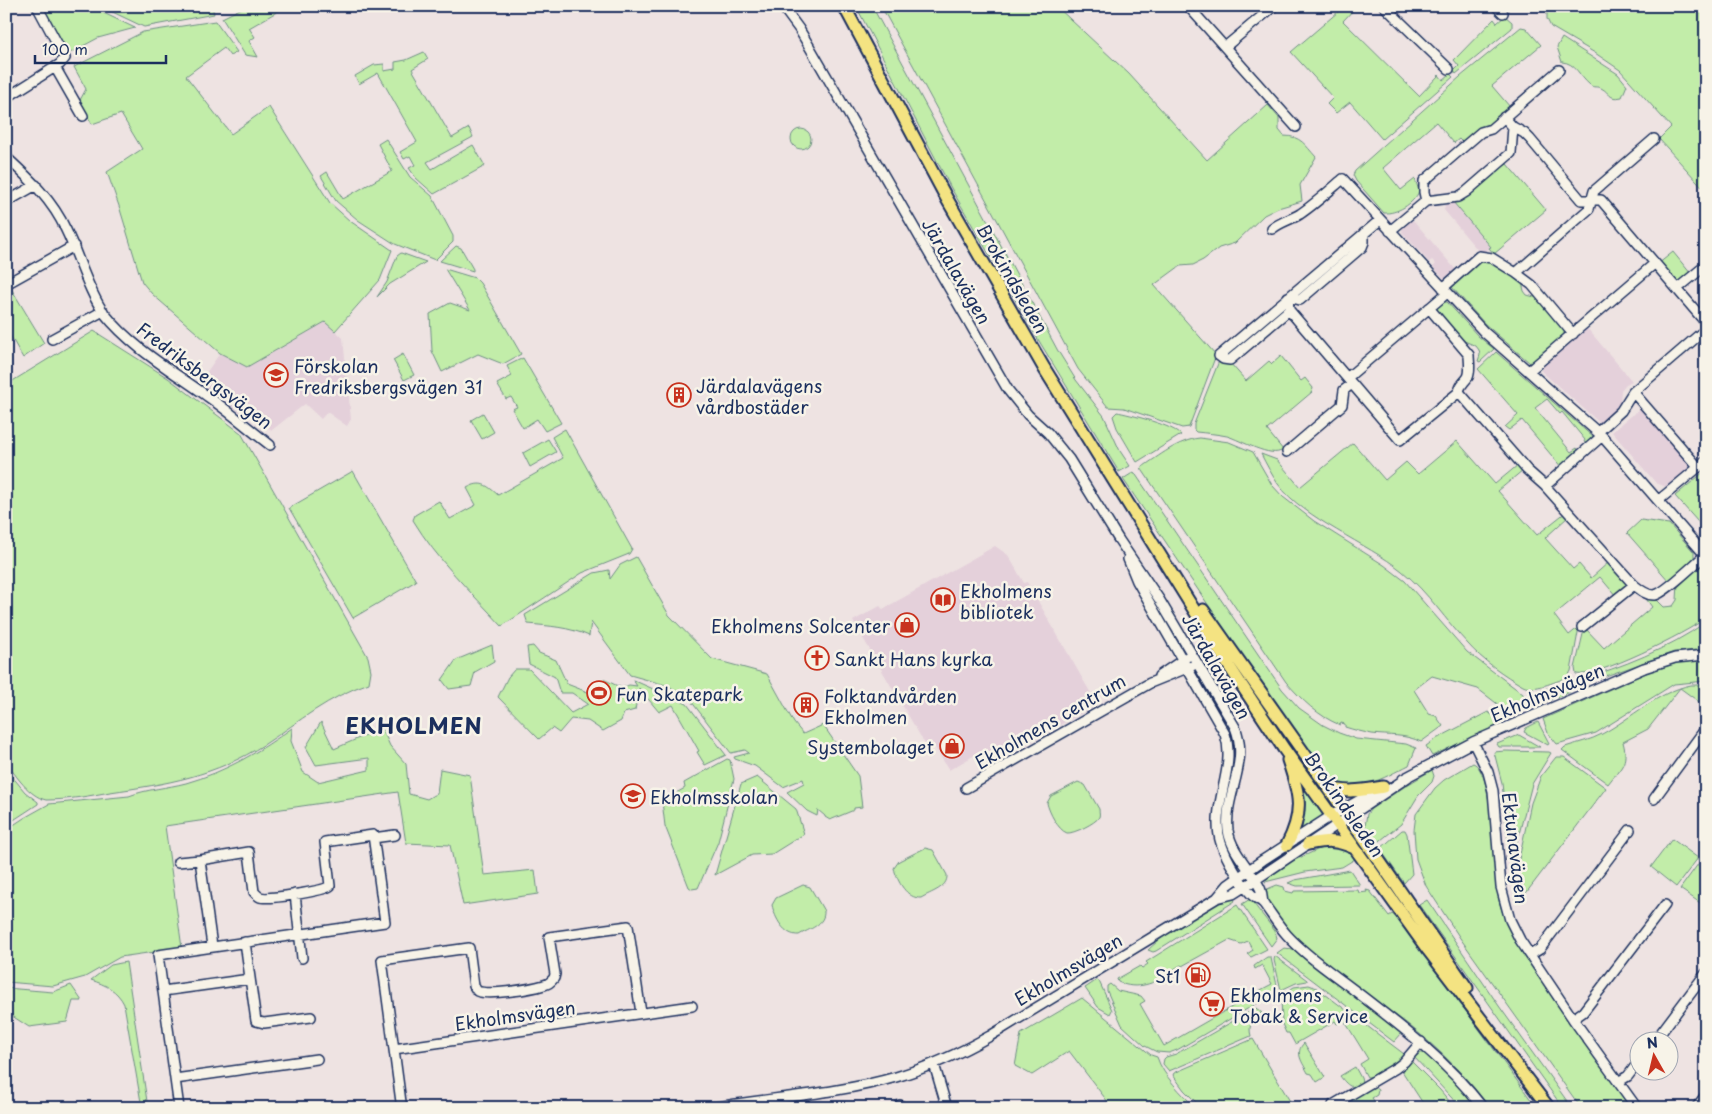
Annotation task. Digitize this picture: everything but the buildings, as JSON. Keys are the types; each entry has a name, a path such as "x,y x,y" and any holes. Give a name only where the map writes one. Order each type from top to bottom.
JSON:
{"main road":[{"name":"Brokindsleden","path":"845,6 947,199 1040,359 1227,663 1284,749 1354,848 1428,950 1524,1073"},
{"name":"Brokindsleden","path":"1154,543 1328,787 1549,1108"},
{"path":"1284,749 1294,777 1299,802 1297,822 1287,845"},
{"path":"1328,787 1339,791 1351,792 1383,788"},
{"path":"1308,844 1332,841 1341,842 1354,848"}],"street":[{"path":"6,98 60,64 65,58 38,6"},
{"name":"Järdalavägen","path":"782,6 812,51 1008,390 1028,415 1048,433 1069,459 1119,540 1145,577 1235,727 1239,738 1240,759 1229,810 1228,830 1232,843 1261,889 1263,903"},
{"path":"1188,6 1296,127"},
{"path":"1224,47 1274,6"},
{"path":"1384,6 1449,69"},
{"path":"55,67 83,116"},
{"path":"1426,200 1424,181 1482,132 1491,129 1559,70"},
{"path":"1504,117 1513,127 1530,139 1582,200 1601,200 1706,323"},
{"path":"1390,230 1426,200 1458,196 1466,192 1511,153 1513,127"},
{"path":"1516,273 1589,209 1594,191 1654,139"},
{"name":"Fredriksbergsvägen","path":"6,157 36,185 66,228 103,311 126,336 156,362 208,397 270,445"},
{"path":"1272,229 1303,212 1343,179 1484,332 1600,434 1705,555 1654,596 1634,585 1545,486 1527,470 1459,392"},
{"path":"6,202 36,185"},
{"path":"1289,310 1230,360 1219,356 1380,220"},
{"path":"6,284 74,246"},
{"path":"1286,452 1342,405 1344,390 1349,381 1429,308 1479,256 1492,258 1532,285 1573,334"},
{"path":"1529,371 1654,264"},
{"path":"1676,289 1706,265"},
{"path":"1288,297 1289,310 1400,440 1459,392 1460,386 1468,377 1469,354 1429,308"},
{"path":"52,339 103,311"},
{"path":"1545,486 1600,434 1621,411 1633,392 1706,329"},
{"path":"1633,392 1698,467"},
{"path":"1659,500 1706,461"},
{"name":"Järdalavägen","path":"1119,540 1137,581 1218,721 1227,741 1228,755 1218,828 1222,845 1240,877 1252,895 1263,903 1288,937 1326,969 1421,1042 1452,1071 1483,1108"},
{"path":"1582,627 1634,585"},
{"name":"Ekholmsvägen","path":"1217,898 1228,885 1287,845 1474,742 1652,665 1675,658 1706,655"},
{"name":"Ekholmens centrum","path":"966,788 1150,683 1182,660 1194,659"},
{"name":"Ekholmens centrum","path":"1150,683 1187,668 1194,659"},
{"path":"1654,799 1706,728"},
{"name":"Ektunavägen","path":"1474,742 1488,772 1493,791 1501,887 1506,909 1517,935 1573,1019 1637,1108"},
{"name":"Ekholmsvägen","path":"1346,813 1383,788 1408,777"},
{"name":"Ekholmsvägen","path":"709,1108 854,1086 896,1077 934,1064 990,1036 1217,898 1233,894 1308,844 1334,820"},
{"path":"1530,955 1540,949 1630,830"},
{"path":"178,862 249,852 254,892 261,898 268,898 320,890 330,886 324,842 373,835 385,922 158,955 179,1108"},
{"path":"373,838 395,835"},
{"path":"200,860 212,946"},
{"path":"295,894 301,934 302,958"},
{"path":"1573,1019 1583,1012 1665,905"},
{"name":"Ekholmsvägen","path":"401,1102 382,960 469,948 474,986 477,991 489,993 515,990 545,985 554,978 549,937 628,926 641,1013"},
{"path":"245,942 256,1021 264,1023 311,1017"},
{"path":"1662,1032 1706,973"},
{"path":"163,992 250,979"},
{"name":"Ekholmsvägen","path":"394,1049 692,1006"},
{"path":"1333,1104 1396,1068 1404,1062 1421,1042"},
{"path":"175,1079 317,1059"},
{"path":"934,1064 947,1108"},
{"path":"1618,1082 1630,1073"},
{"path":"1696,1108 1706,1095"}],"shaded area":[{"path":"1453,202 1491,247 1483,254 1480,253 1444,210 1445,205"},
{"path":"1410,221 1414,221 1456,270 1457,272 1447,281 1433,267 1436,264 1432,260 1429,262 1402,232 1403,226"},
{"name":"Förskolan Fredriksbergsvägen 31","path":"326,322 343,338 351,419 347,426 327,412 321,419 305,404 272,430 250,416 243,414 199,383 220,353 247,367"},
{"path":"1587,328 1632,381 1621,390 1618,409 1601,424 1541,371 1543,365"},
{"path":"1642,407 1693,467 1669,488 1656,483 1612,432"},
{"path":"995,546 1008,555 1024,583 1027,582 1097,704 983,769 975,755 949,770 931,741 925,744 853,621 880,606 883,609"}],"green space":[{"path":"40,6 89,6 135,28 98,38 68,54"},
{"path":"100,6 212,6 214,14 144,27"},
{"path":"246,6 287,6 249,28 255,37 249,41 258,57 245,55 222,18"},
{"path":"856,6 872,6 1058,351 1076,380 1104,416 1120,451 1130,466 1119,472 1036,336 951,188"},
{"path":"881,6 1056,6 1129,74 1207,160 1268,105 1279,118 1279,130 1284,136 1299,139 1316,157 1300,185 1302,201 1278,208 1264,215 1235,243 1219,248 1193,265 1180,266 1154,285 1216,355 1189,427 1182,428 1124,408 1108,407 1078,369"},
{"path":"1345,6 1357,6 1343,21 1419,96 1439,75 1443,80 1450,74 1453,77 1382,139 1350,102 1336,113 1327,104 1333,98 1291,52"},
{"path":"1547,6 1706,6 1706,191 1659,139 1671,127 1620,70 1551,27 1547,19"},
{"path":"1505,16 1512,22 1512,28 1456,74 1454,71 1459,66 1454,60 1494,19 1497,23"},
{"path":"215,21 237,52 230,56 224,48 186,76 231,134 269,107 330,203 350,221 392,250 380,280 335,331 325,322 247,367 220,353 152,294 142,282 107,172 142,149 121,114 92,124 79,102 86,89 74,67 143,32"},
{"path":"1521,27 1526,28 1541,45 1492,86 1510,107 1489,126 1464,144 1459,139 1454,143 1436,122 1383,168 1401,190 1415,179 1419,191 1409,204 1394,212 1384,213 1356,181 1353,175 1355,171 1460,77"},
{"path":"1562,38 1618,74 1627,85 1622,97 1614,98 1601,88 1591,86 1574,67 1562,62 1557,47"},
{"path":"424,52 428,59 412,69 452,138 469,128 473,137 427,162 432,169 473,145 485,166 434,194 416,178 409,168 415,165 410,156 404,159 400,152 417,142 378,73 359,84 355,76 374,65 384,64 384,71 395,69 395,62 406,60"},
{"path":"801,129 808,132 811,139 808,146 801,149 794,146 791,139 794,132"},
{"path":"386,139 410,177 432,196 453,236 453,242 435,260 395,244 358,220 336,201 321,176 327,172 343,199 392,171 378,144"},
{"path":"1507,164 1546,210 1494,254 1489,248 1491,247 1453,202 1461,199"},
{"path":"456,246 461,248 473,271 440,261"},
{"path":"1673,252 1691,274 1677,283 1658,264"},
{"path":"401,253 426,262 390,284 377,297 387,282 397,256"},
{"path":"1487,260 1522,282 1527,295 1538,298 1564,330 1564,337 1534,362 1530,363 1485,324 1450,285 1478,261"},
{"path":"445,269 475,278 480,283 521,354 503,364 478,354 442,372 432,351 430,314 450,303 470,310"},
{"path":"9,285 44,343 23,358 6,328 6,286"},
{"path":"1447,302 1478,336 1494,349 1480,362 1478,361 1479,350 1476,346 1462,340 1436,310 1439,304"},
{"path":"94,331 168,378 241,433 368,657 371,671 369,683 327,702 265,744 228,764 190,777 151,786 78,798 46,800 29,790 6,762 6,385"},
{"path":"1496,352 1593,437 1594,439 1587,444 1584,442 1585,440 1562,412 1560,414 1547,399 1535,408 1571,452 1577,448 1579,452 1562,468 1522,420 1509,430 1505,427 1518,415 1478,369"},
{"path":"403,354 414,375 404,380 393,360"},
{"path":"1281,356 1301,381 1305,378 1313,388 1312,392 1267,430 1283,450 1278,452 1264,451 1227,436 1196,432 1194,430 1194,424 1219,361 1230,363 1246,381 1269,361 1272,364"},
{"path":"523,358 561,423 545,431 537,419 523,428 512,409 517,407 511,397 506,399 497,384 512,376 507,366"},
{"path":"1117,412 1161,424 1181,435 1137,462 1117,428 1113,416"},
{"path":"483,413 494,432 482,439 471,420"},
{"path":"565,429 632,549 629,554 582,573 502,626 433,549 413,520 415,515 439,501 450,519 476,505 467,488 480,484 498,495 563,458 552,437"},
{"path":"1200,438 1229,442 1253,452 1272,485 1283,497 1314,521 1384,565 1405,581 1467,652 1523,694 1531,707 1514,711 1500,706 1478,689 1432,676 1414,690 1429,714 1436,716 1443,726 1421,742 1415,739 1372,734 1348,728 1345,727 1345,724 1341,723 1340,725 1332,721 1311,707 1286,682 1141,468 1176,445"},
{"path":"548,439 556,452 530,467 523,453"},
{"path":"1457,441 1495,484 1518,465 1523,470 1498,491 1537,535 1566,512 1569,516 1545,538 1573,569 1579,564 1591,578 1609,562 1626,580 1625,588 1616,596 1600,577 1554,615 1569,635 1579,627 1571,671 1567,678 1539,687 1528,688 1494,667 1473,650 1429,597 1402,571 1319,520 1289,497 1278,484 1261,454 1277,460 1300,487 1353,443 1385,480 1406,462 1418,474"},
{"path":"353,471 416,581 353,618 289,508"},
{"path":"1705,471 1706,473 1706,531 1675,496"},
{"path":"1134,472 1282,689 1299,708 1323,725 1356,739 1406,744 1416,748 1409,765 1379,780 1357,786 1337,783 1328,776 1253,671 1123,479"},
{"path":"1641,520 1669,524 1694,552 1694,560 1669,581 1627,533"},
{"path":"636,557 669,615 712,659 767,674 794,723 803,734 823,725 858,776 862,807 854,808 854,810 830,820 818,810 817,816 807,811 787,792 804,783 803,779 783,787 755,766 735,759 734,757 749,753 745,750 731,753 691,701 669,686 630,675 591,622 589,636 551,626 528,624 525,615 594,573 609,570 610,579 620,565"},
{"path":"1706,565 1706,618 1662,643 1621,662 1586,674 1576,674 1575,668 1583,634 1586,629 1604,648 1652,607 1644,596 1657,600 1664,607 1673,606 1677,600 1678,583 1698,566"},
{"path":"1706,622 1706,649 1674,652 1597,679 1596,676 1578,684 1578,680 1628,663 1660,649"},
{"path":"492,645 494,661 475,672 471,686 449,689 442,680 456,660"},
{"name":"Fun Skatepark","path":"533,646 539,653 556,660 567,684 590,693 603,679 622,688 629,685 637,686 633,680 687,704 726,755 705,765 673,705 659,712 639,688 635,710 624,713 621,721 603,731 588,721 571,719 559,733 552,728 539,739 498,697 508,677 515,669 529,669 571,713 588,704 572,693 560,693 555,677 529,664 527,647"},
{"path":"1706,661 1706,681 1674,684 1596,733 1557,744 1548,733 1543,719 1653,670 1680,662"},
{"path":"1573,681 1575,684 1568,687 1570,692 1538,705 1535,697 1539,691"},
{"path":"1691,685 1706,685 1706,707 1680,688"},
{"path":"1680,688 1648,729 1623,742 1625,755 1623,765 1608,784 1562,750 1565,747 1602,734 1656,699"},
{"path":"1488,712 1503,723 1432,756 1426,746"},
{"path":"321,722 334,749 382,728 390,746 406,764 409,794 427,799 437,793 440,769 470,775 484,875 535,870 538,894 463,905 450,845 406,843 398,792 165,826 182,948 120,957 85,977 53,986 6,982 6,830 49,804 129,796 186,783 214,773 241,760 292,728 291,741 303,772 318,782 369,770 369,758 316,765 306,747"},
{"path":"1538,722 1549,743 1548,745 1524,732 1526,728"},
{"path":"1519,735 1540,747 1499,747 1497,744"},
{"path":"1494,752 1551,753 1532,784 1512,861 1502,783"},
{"path":"1556,757 1564,757 1606,788 1523,897 1516,873 1531,803 1541,776"},
{"path":"727,759 730,760 734,779 718,842 698,888 692,889 689,887 665,826 662,801 685,788 684,783"},
{"path":"1473,763 1480,770 1486,785 1492,826 1497,889 1499,901 1508,925 1527,958 1632,1108 1581,1108 1460,938 1426,886 1416,859 1414,830 1416,814 1435,788 1444,780"},
{"path":"6,769 38,804 6,825"},
{"path":"1432,770 1434,776 1432,782 1418,796 1401,824 1376,844 1365,826 1367,814 1371,809"},
{"path":"757,777 796,809 804,834 772,854 752,855 715,875 741,784"},
{"path":"1078,782 1085,785 1099,809 1099,816 1094,822 1084,828 1067,833 1057,825 1047,803 1051,796"},
{"path":"1302,782 1325,814 1298,832 1305,810"},
{"path":"1402,830 1405,830 1407,834 1412,874 1404,883 1380,849"},
{"path":"1672,839 1698,858 1676,887 1651,867"},
{"path":"1326,846 1345,848 1355,859 1342,867 1305,872 1265,882 1269,876 1288,863"},
{"path":"925,848 933,850 947,875 947,879 938,889 921,898 916,898 903,888 894,868 899,861"},
{"path":"1701,860 1706,864 1706,907 1680,889"},
{"path":"1350,870 1360,885 1297,886 1288,883 1295,880"},
{"path":"803,885 810,887 824,911 824,916 816,926 799,935 794,935 781,925 772,905 776,898"},
{"path":"1277,885 1284,887 1285,891 1293,893 1294,891 1358,890 1359,893 1367,892 1366,890 1370,891 1389,916 1392,914 1399,920 1537,1108 1490,1108 1453,1064 1432,1045 1393,1013 1326,965 1286,928 1272,909 1265,890"},
{"path":"1233,898 1235,901 1156,951 1148,950 1166,934 1188,920 1210,907"},
{"path":"1250,899 1275,931 1277,938 1271,946 1242,904"},
{"path":"1427,900 1499,1006 1572,1108 1563,1108 1419,905"},
{"path":"1237,905 1267,949 1251,957 1247,954 1253,950 1248,941 1241,944 1229,940 1181,965 1169,972 1170,974 1152,983 1132,986 1118,982 1117,979 1140,966 1142,968 1148,964 1146,962"},
{"path":"1284,948 1293,949 1402,1033 1394,1042 1277,953"},
{"path":"1275,956 1307,981 1296,983 1281,990 1274,960"},
{"path":"1267,957 1271,957 1278,990 1256,1004 1251,995 1272,984 1262,965 1255,969 1254,966"},
{"path":"126,962 148,1108 142,1108 124,1004 118,995 110,989 91,980 111,965"},
{"path":"1097,980 1112,1010 1110,1014 1098,1007 1085,988"},
{"path":"1110,984 1118,991 1141,996 1145,1001 1140,1004 1164,1046 1249,997 1254,1005 1177,1050 1169,1053 1157,1052 1145,1046 1122,1025 1107,991 1107,986"},
{"path":"71,985 82,1001 73,1001 67,1022 29,1027 6,1012 6,988 53,992"},
{"path":"1309,985 1317,988 1404,1054 1404,1056 1381,1073 1367,1077 1360,1064 1368,1059 1344,1020 1337,1024 1335,1021 1295,1044 1289,1033 1286,1033 1282,1024 1281,995 1294,987"},
{"path":"1082,998 1151,1055 1157,1057 1168,1078 1196,1108 1108,1108 1111,1106 1069,1051 1032,1075 1015,1066 1021,1034"},
{"path":"1256,1008 1262,1013 1252,1022 1250,1028 1251,1036 1169,1071 1163,1064 1166,1057 1176,1054"},
{"path":"1253,1039 1294,1108 1202,1108 1184,1090 1173,1075 1174,1073"},
{"path":"1304,1043 1325,1077 1317,1082 1312,1074 1308,1073 1300,1058 1300,1050"},
{"path":"1425,1053 1465,1093 1477,1108 1461,1108 1414,1057"},
{"path":"1411,1061 1455,1108 1426,1108 1402,1071 1402,1068"},
{"path":"1355,1067 1362,1082 1353,1087 1347,1084 1340,1076"},
{"path":"1370,1087 1378,1090 1377,1095 1372,1098 1379,1108 1350,1108 1353,1098"}],"place":[{"name":"Förskolan Fredriksbergsvägen 31","path":"276,375"},
{"name":"Järdalavägens vårdbostäder","path":"679,395"},
{"name":"Ekholmens bibliotek","path":"943,600"},
{"name":"Ekholmens Solcenter","path":"907,625"},
{"name":"Sankt Hans kyrka","path":"817,658"},
{"name":"Fun Skatepark","path":"599,693"},
{"name":"Folktandvården Ekholmen","path":"806,705"},
{"name":"Systembolaget","path":"952,746"},
{"name":"Ekholmsskolan","path":"633,796"},
{"name":"St1","path":"1198,975"},
{"name":"Ekholmens Tobak & Service","path":"1212,1004"}],"district":[{"name":"EKHOLMEN","path":"414,724"}]}
